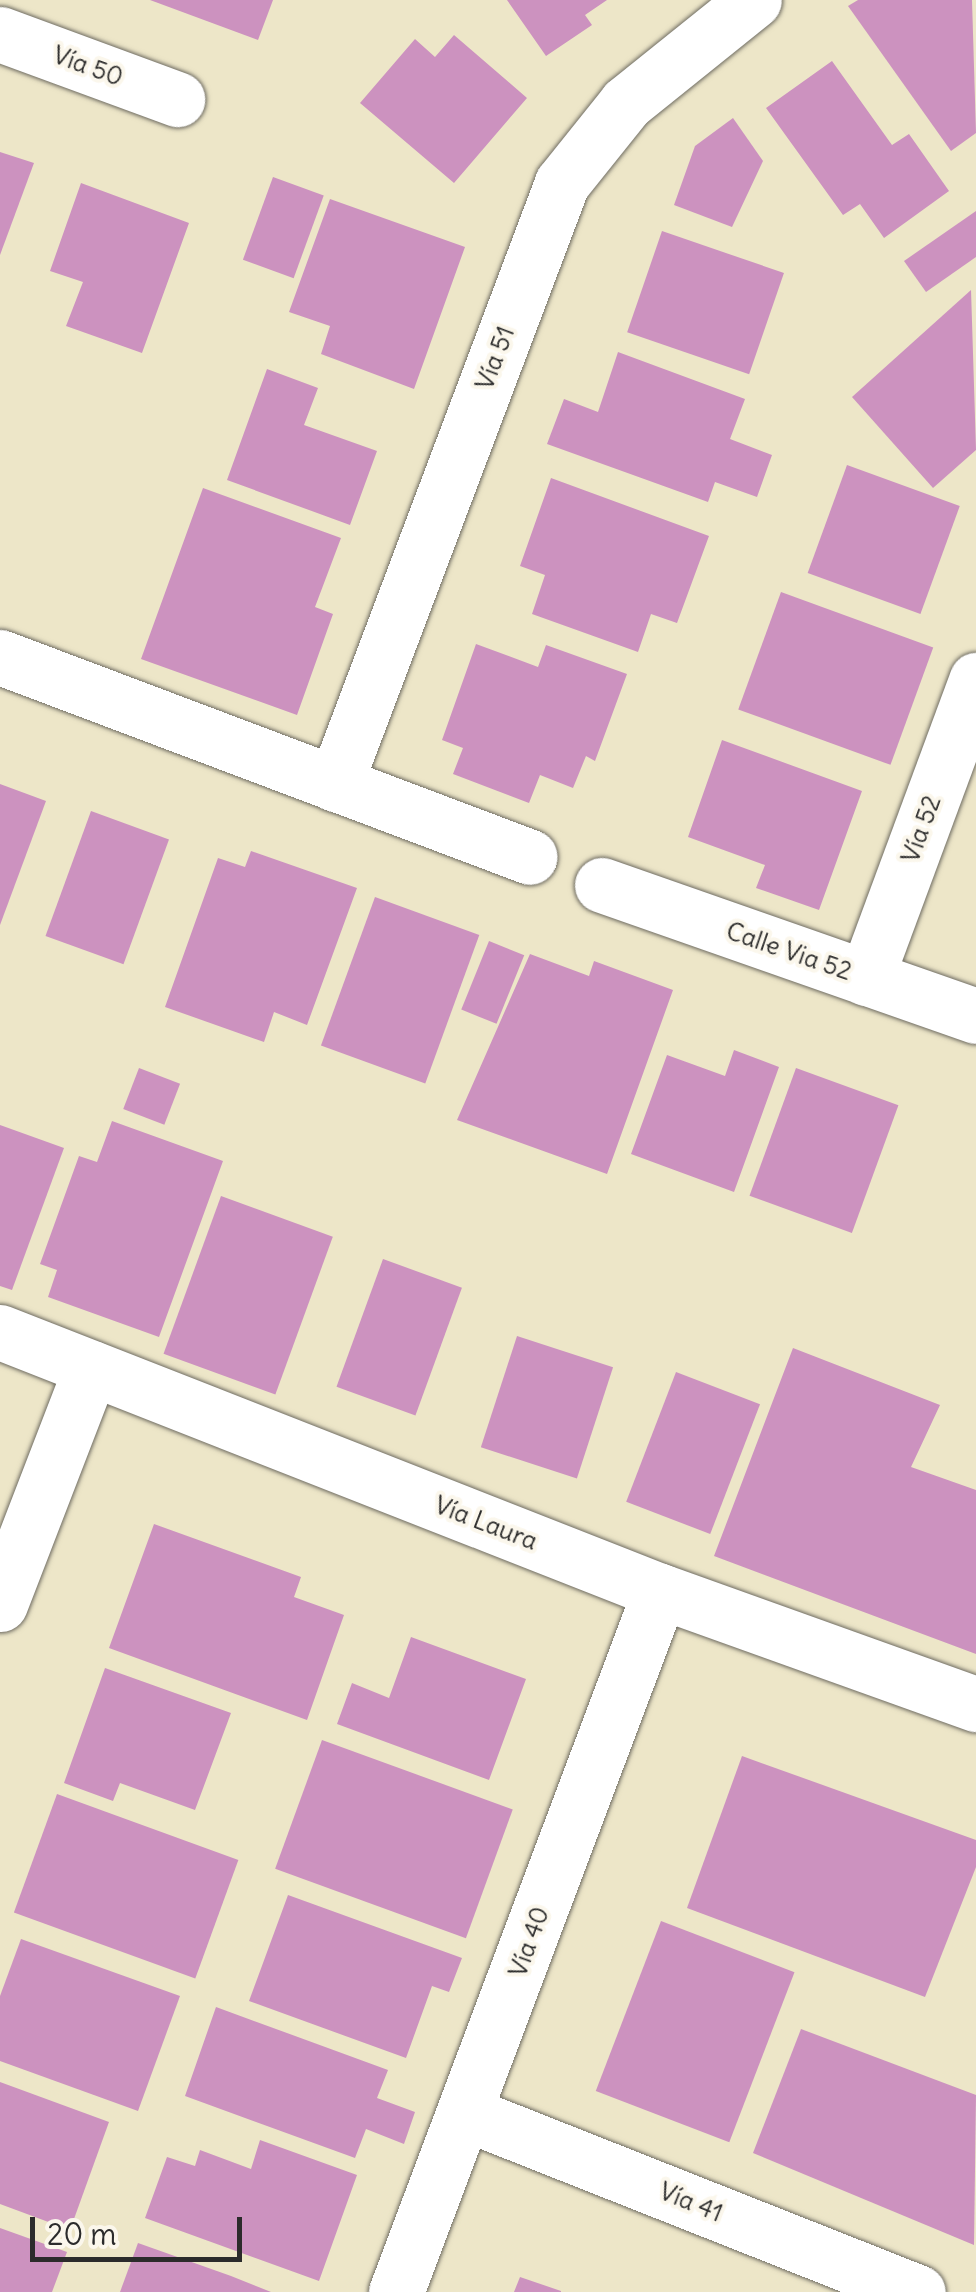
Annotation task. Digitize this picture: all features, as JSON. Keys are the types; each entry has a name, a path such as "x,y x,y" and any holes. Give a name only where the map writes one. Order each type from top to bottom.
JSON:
{"street":[{"path":"0,18 6,0"},
{"name":"Vía 51","path":"335,784 562,183 626,103 754,0"},
{"name":"Vía 50","path":"0,34 177,98"},
{"path":"0,657 530,857"},
{"name":"Vía 52","path":"866,978 976,680"},
{"name":"Calle Via 52","path":"602,884 976,1016"},
{"name":"Vía Laura","path":"0,1332 660,1591 976,1704"},
{"path":"0,1604 91,1368"},
{"name":"Vía 40","path":"396,2292 660,1591"},
{"name":"Vía 41","path":"465,2113 918,2292"}],"building":[{"path":"150,0 273,0 258,40"},
{"path":"507,0 607,0 585,15 592,25 546,56"},
{"path":"858,0 972,0 976,133 951,151 848,6"},
{"path":"454,35 527,98 454,183 360,103 415,39 435,57"},
{"path":"832,61 892,145 909,134 949,191 884,238 860,204 843,215 766,108"},
{"path":"733,118 763,161 732,227 674,205 695,146"},
{"path":"0,152 34,163 0,255"},
{"path":"273,177 324,195 294,278 243,260"},
{"path":"81,183 189,223 142,353 66,326 83,282 50,271"},
{"path":"330,199 465,247 414,389 321,354 330,326 289,312"},
{"path":"976,211 976,257 926,292 904,261"},
{"path":"662,231 784,273 749,374 627,332"},
{"path":"971,290 976,450 933,488 852,397"},
{"path":"618,352 745,399 730,439 772,455 757,497 715,482 708,502 547,444 564,399 598,412"},
{"path":"267,369 318,388 304,425 377,451 350,525 227,480"},
{"path":"847,465 960,506 920,614 808,573"},
{"path":"551,478 709,536 677,623 651,614 638,652 532,614 545,575 520,566"},
{"path":"203,488 341,538 315,607 333,614 297,715 141,659"},
{"path":"781,592 933,647 890,765 738,709"},
{"path":"476,644 538,667 546,645 627,674 595,761 586,756 573,788 540,775 529,803 453,774 463,748 442,740"},
{"path":"722,740 862,791 819,910 756,888 765,865 688,837"},
{"path":"0,784 46,801 0,925"},
{"path":"91,811 169,839 124,964 46,936"},
{"path":"251,851 357,888 307,1025 274,1012 264,1042 165,1007 218,858 245,867"},
{"path":"375,897 479,935 425,1083 321,1045"},
{"path":"489,941 524,955 497,1024 461,1010"},
{"path":"530,954 589,976 594,961 673,990 607,1174 457,1120"},
{"path":"734,1050 779,1067 734,1192 631,1154 667,1055 725,1076"},
{"path":"139,1068 180,1084 164,1125 123,1109"},
{"path":"796,1068 898,1105 852,1233 749,1196"},
{"path":"112,1121 223,1161 159,1337 48,1297 57,1270 40,1264 79,1156 97,1162"},
{"path":"0,1125 64,1148 12,1290 0,1286"},
{"path":"221,1196 333,1237 275,1395 164,1354"},
{"path":"383,1259 462,1288 415,1416 336,1387"},
{"path":"517,1336 613,1367 577,1478 481,1447"},
{"path":"793,1348 940,1405 911,1467 976,1490 976,1654 714,1556"},
{"path":"676,1372 760,1404 710,1534 626,1502"},
{"path":"154,1524 301,1577 294,1597 344,1615 307,1720 109,1648"},
{"path":"411,1637 526,1679 489,1780 337,1724 352,1683 389,1698"},
{"path":"105,1668 231,1713 195,1810 120,1783 113,1801 64,1783"},
{"path":"322,1740 513,1809 466,1938 275,1869"},
{"path":"742,1756 976,1840 976,1867 925,1997 687,1908"},
{"path":"57,1794 238,1860 195,1978 14,1912"},
{"path":"288,1895 462,1958 449,1992 432,1986 406,2058 249,2001"},
{"path":"661,1921 795,1972 729,2142 596,2091"},
{"path":"21,1939 180,1996 138,2111 0,2061 0,1996"},
{"path":"216,2007 388,2070 377,2098 415,2112 404,2144 366,2129 355,2158 185,2096"},
{"path":"801,2029 976,2095 974,2245 753,2153"},
{"path":"0,2082 109,2122 70,2230 0,2204"},
{"path":"260,2140 357,2175 319,2281 145,2218 167,2157 195,2166 200,2150 251,2169"},
{"path":"0,2228 67,2252 52,2292 0,2292"},
{"path":"138,2243 231,2276 271,2292 120,2292"},
{"path":"520,2277 561,2291 561,2292 514,2292"}]}
